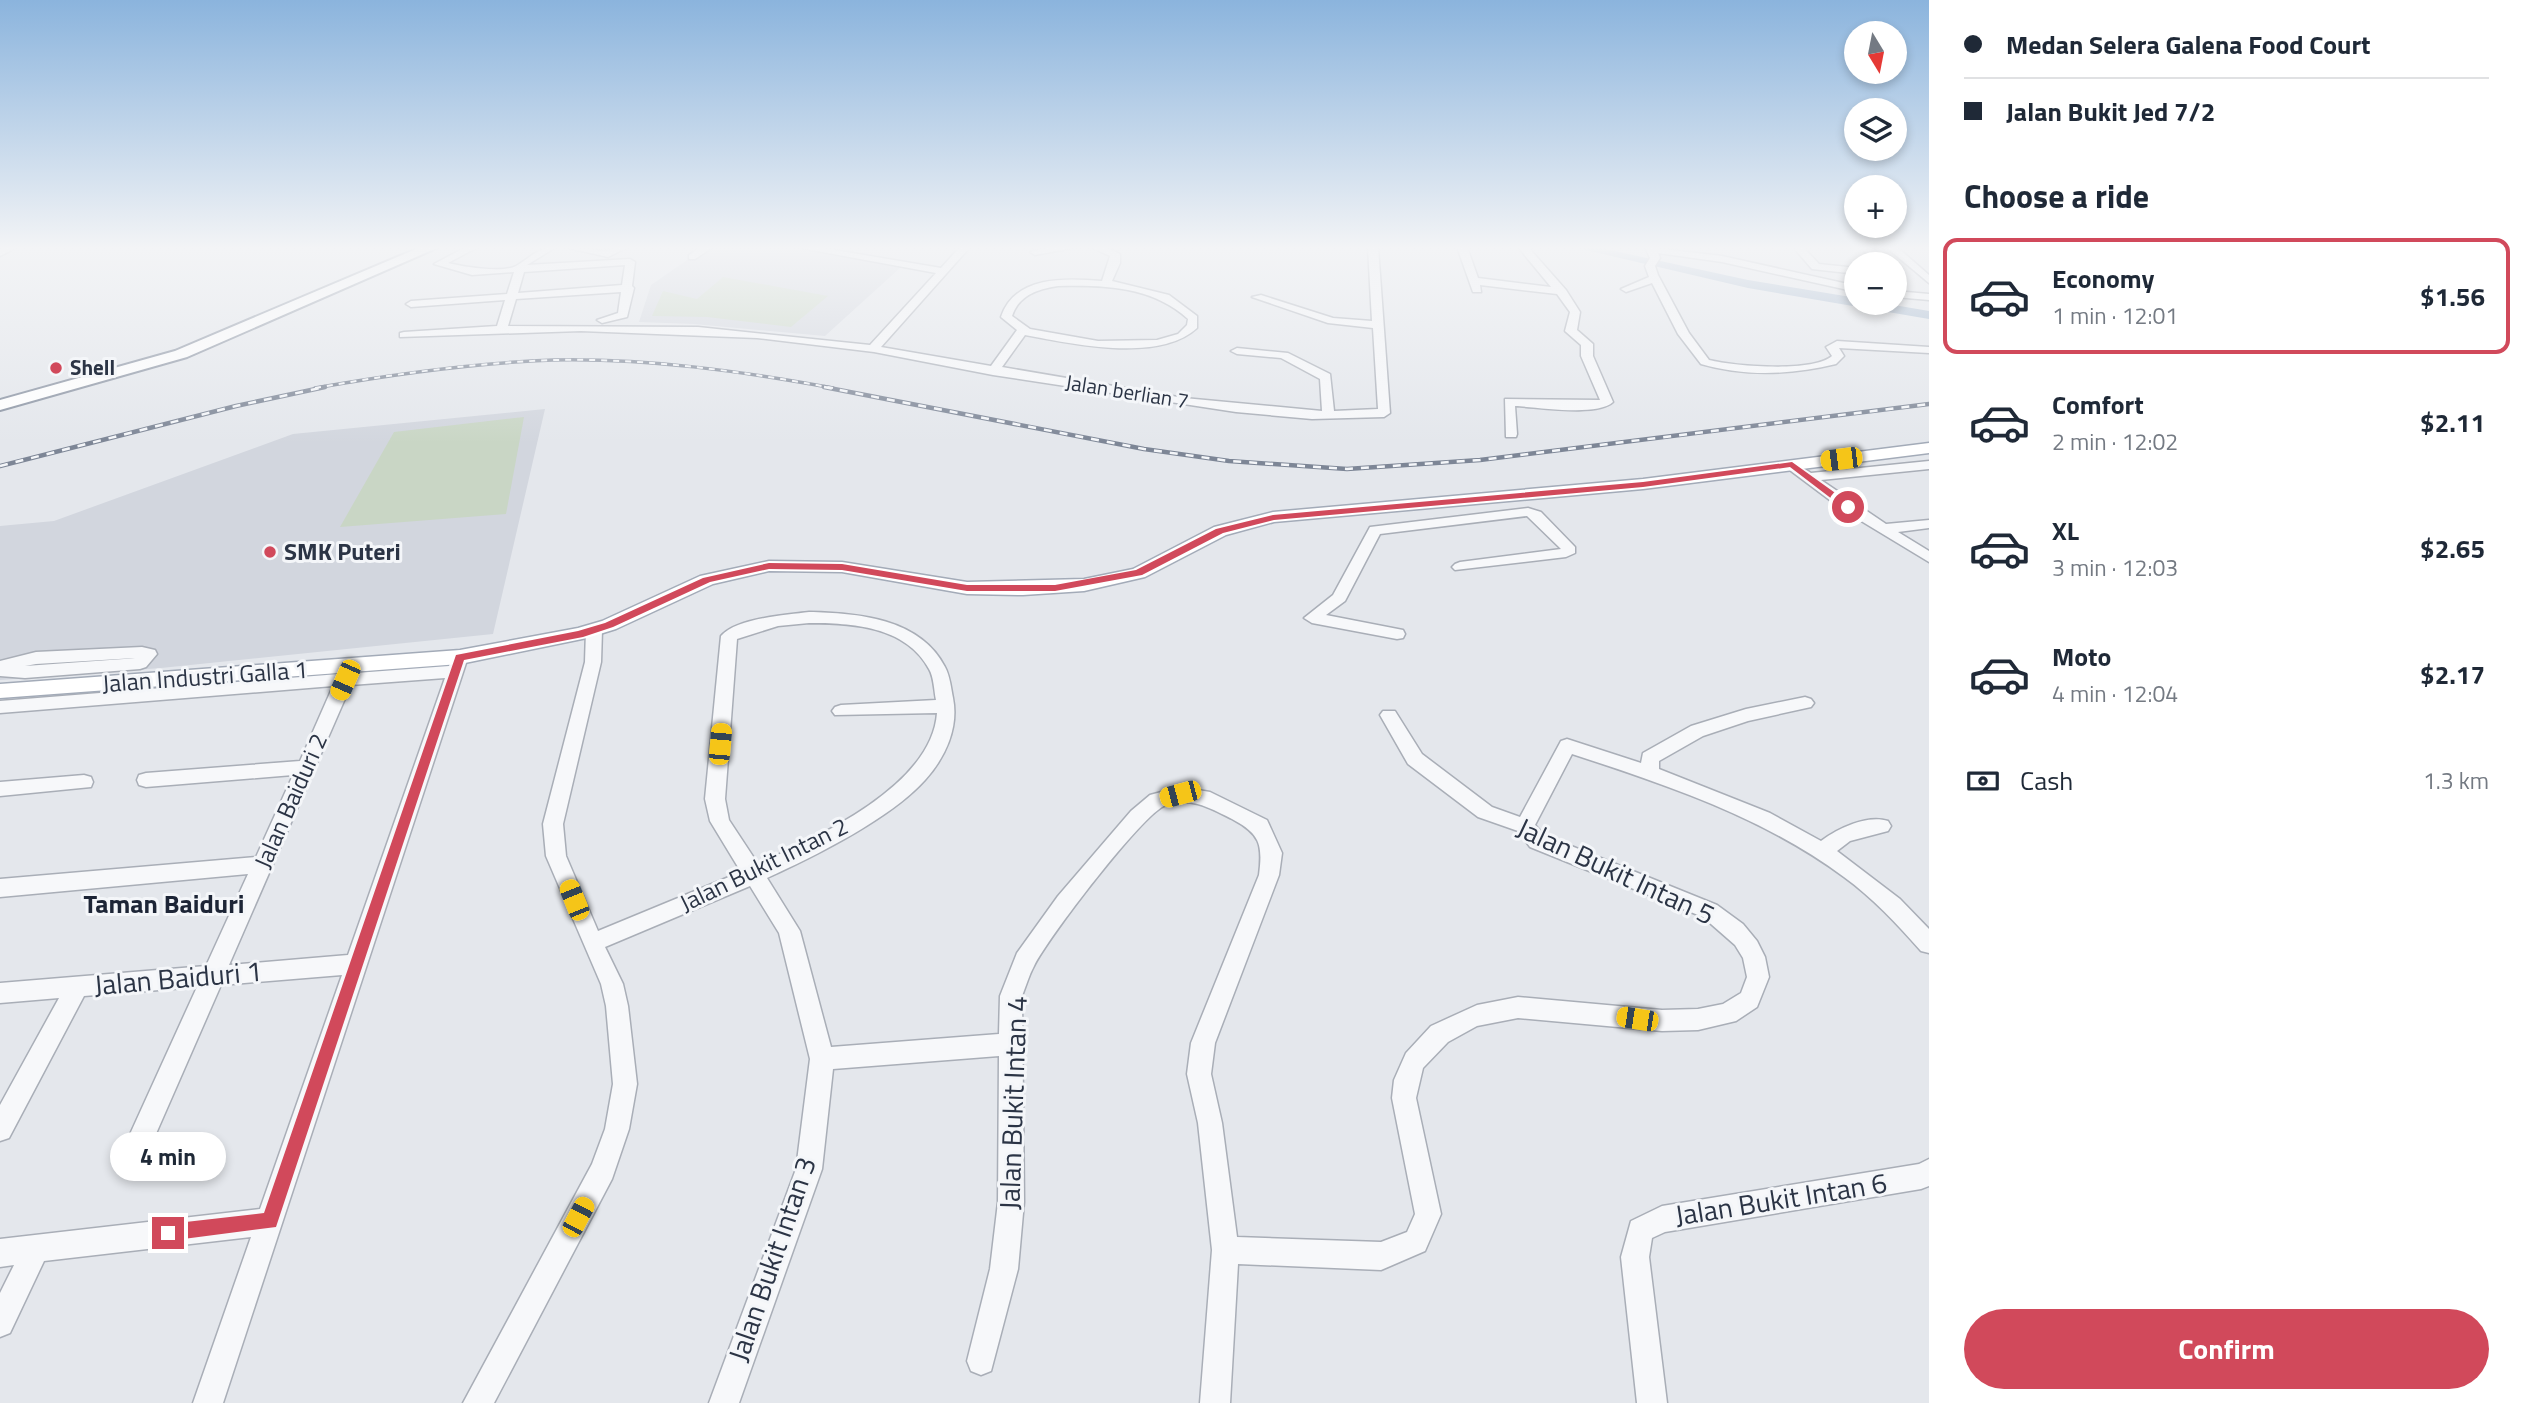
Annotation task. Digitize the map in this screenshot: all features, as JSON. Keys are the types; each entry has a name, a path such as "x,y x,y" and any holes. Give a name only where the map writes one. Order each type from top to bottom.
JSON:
{"highway":[{"path":"0,398 177,349 263,312"},
{"path":"0,405 181,354 278,312"}],"main road":[{"name":"Jalan Industri Galla 1","path":"0,691 348,673 458,664 594,630 707,580 759,568 803,565 842,567 967,588 1055,588 1139,573 1220,531 1286,516 1643,484 1929,448"}],"street":[{"path":"502,327 507,312"},
{"path":"543,326 622,317 623,312"},
{"path":"404,335 502,327 671,327 873,349 906,312"},
{"path":"1007,312 1006,317 1023,330 1098,344 1124,345 1182,336 1193,326 1193,318 1187,312"},
{"path":"1305,312 1332,321 1379,325 1378,312"},
{"path":"1511,434 1509,402 1598,406 1606,402 1587,356 1587,344 1571,331 1575,312"},
{"path":"1675,312 1684,334 1705,362 1749,372 1803,368 1832,362 1838,356 1833,345 1929,350"},
{"name":"Jalan berlian 7","path":"873,349 1138,395 1291,414 1384,413 1379,325"},
{"path":"993,371 1023,330"},
{"path":"1237,351 1284,355 1326,377 1328,414"},
{"path":"1792,465 1929,557"},
{"path":"1808,477 1929,465"},
{"path":"1385,507 1399,525"},
{"path":"1397,634 1312,618 1339,598 1375,530 1399,525 1532,513 1568,548 1568,552 1460,567"},
{"path":"1885,529 1929,524"},
{"name":"Jalan Bukit Intan 2","path":"592,943 755,874 837,834 901,792 926,767 947,727 946,706 937,666 919,646 893,630 859,620 818,617 767,621 744,627 729,636"},
{"path":"478,1403 603,1170 617,1129 625,1084 617,1006 612,984 556,856 553,824 593,662 594,630"},
{"name":"Jalan Bukit Intan 3","path":"724,1403 809,1169 822,1059 789,931 720,821 715,799 729,636"},
{"path":"142,652 149,654 140,663 124,665 24,673 0,668 36,658 142,652"},
{"path":"208,1403 458,664"},
{"path":"0,707 348,673"},
{"name":"Jalan Baiduri 2","path":"139,1143 348,673"},
{"path":"1650,772 1650,758 1697,731 1746,715 1805,703"},
{"path":"841,711 946,706"},
{"name":"Jalan Bukit Intan 5","path":"1225,1250 1381,1256 1416,1242 1428,1218 1424,1185 1405,1115 1404,1079 1427,1045 1452,1025 1490,1011 1529,1007 1694,1021 1717,1019 1738,1009 1754,995 1758,975 1753,952 1737,933 1710,911 1537,841 1525,827 1485,813 1415,759 1389,715"},
{"path":"1525,827 1567,746 1650,772 1745,808 1824,850 1872,886 1929,944"},
{"path":"146,780 307,767"},
{"path":"0,789 84,782"},
{"name":"Jalan Bukit Intan 4","path":"981,1361 1004,1269 1011,1202 1011,996 1025,960 1065,902 1138,816 1157,800 1180,794 1210,799 1261,825 1272,853 1269,875 1203,1043 1199,1074 1210,1123 1225,1250 1215,1403"},
{"path":"1824,850 1844,835 1881,826"},
{"path":"0,888 264,864"},
{"name":"Jalan Baiduri 1","path":"0,993 356,964"},
{"path":"0,1129 78,986"},
{"path":"822,1059 1010,1044"},
{"name":"Jalan Bukit Intan 6","path":"1652,1403 1635,1257 1640,1230 1662,1219 1922,1176 1929,1172"},
{"path":"0,1253 270,1220"},
{"path":"0,1323 36,1249"}],"shaded area":[{"path":"642,312 851,312 825,336 694,324 639,322"},
{"name":"SMK Puteri","path":"545,409 493,634 161,668 0,680 0,526 54,521 293,434"}],"green space":[{"path":"654,312 808,312 791,327 707,317 652,316"},
{"path":"524,417 506,514 340,527 394,432"}],"waterway":[{"path":"1914,312 1929,315"}],"railway":[{"path":"315,388 463,366 553,360 623,361 693,367 833,388"},
{"path":"0,466 236,406 325,387"},
{"path":"824,387 1144,449 1229,461 1347,469 1480,460 1929,404"}],"place":[{"name":"Shell","path":"56,368"},
{"name":"SMK Puteri","path":"270,552"}],"district":[{"name":"Taman Baiduri","path":"164,904"}],"route":[{"path":"168,1233 270,1220 460,657 580,634 609,625 707,580 769,566 842,567 967,588 1055,588 1112,580 1139,573 1220,531 1273,517 1643,484 1792,465 1848,507"}]}
